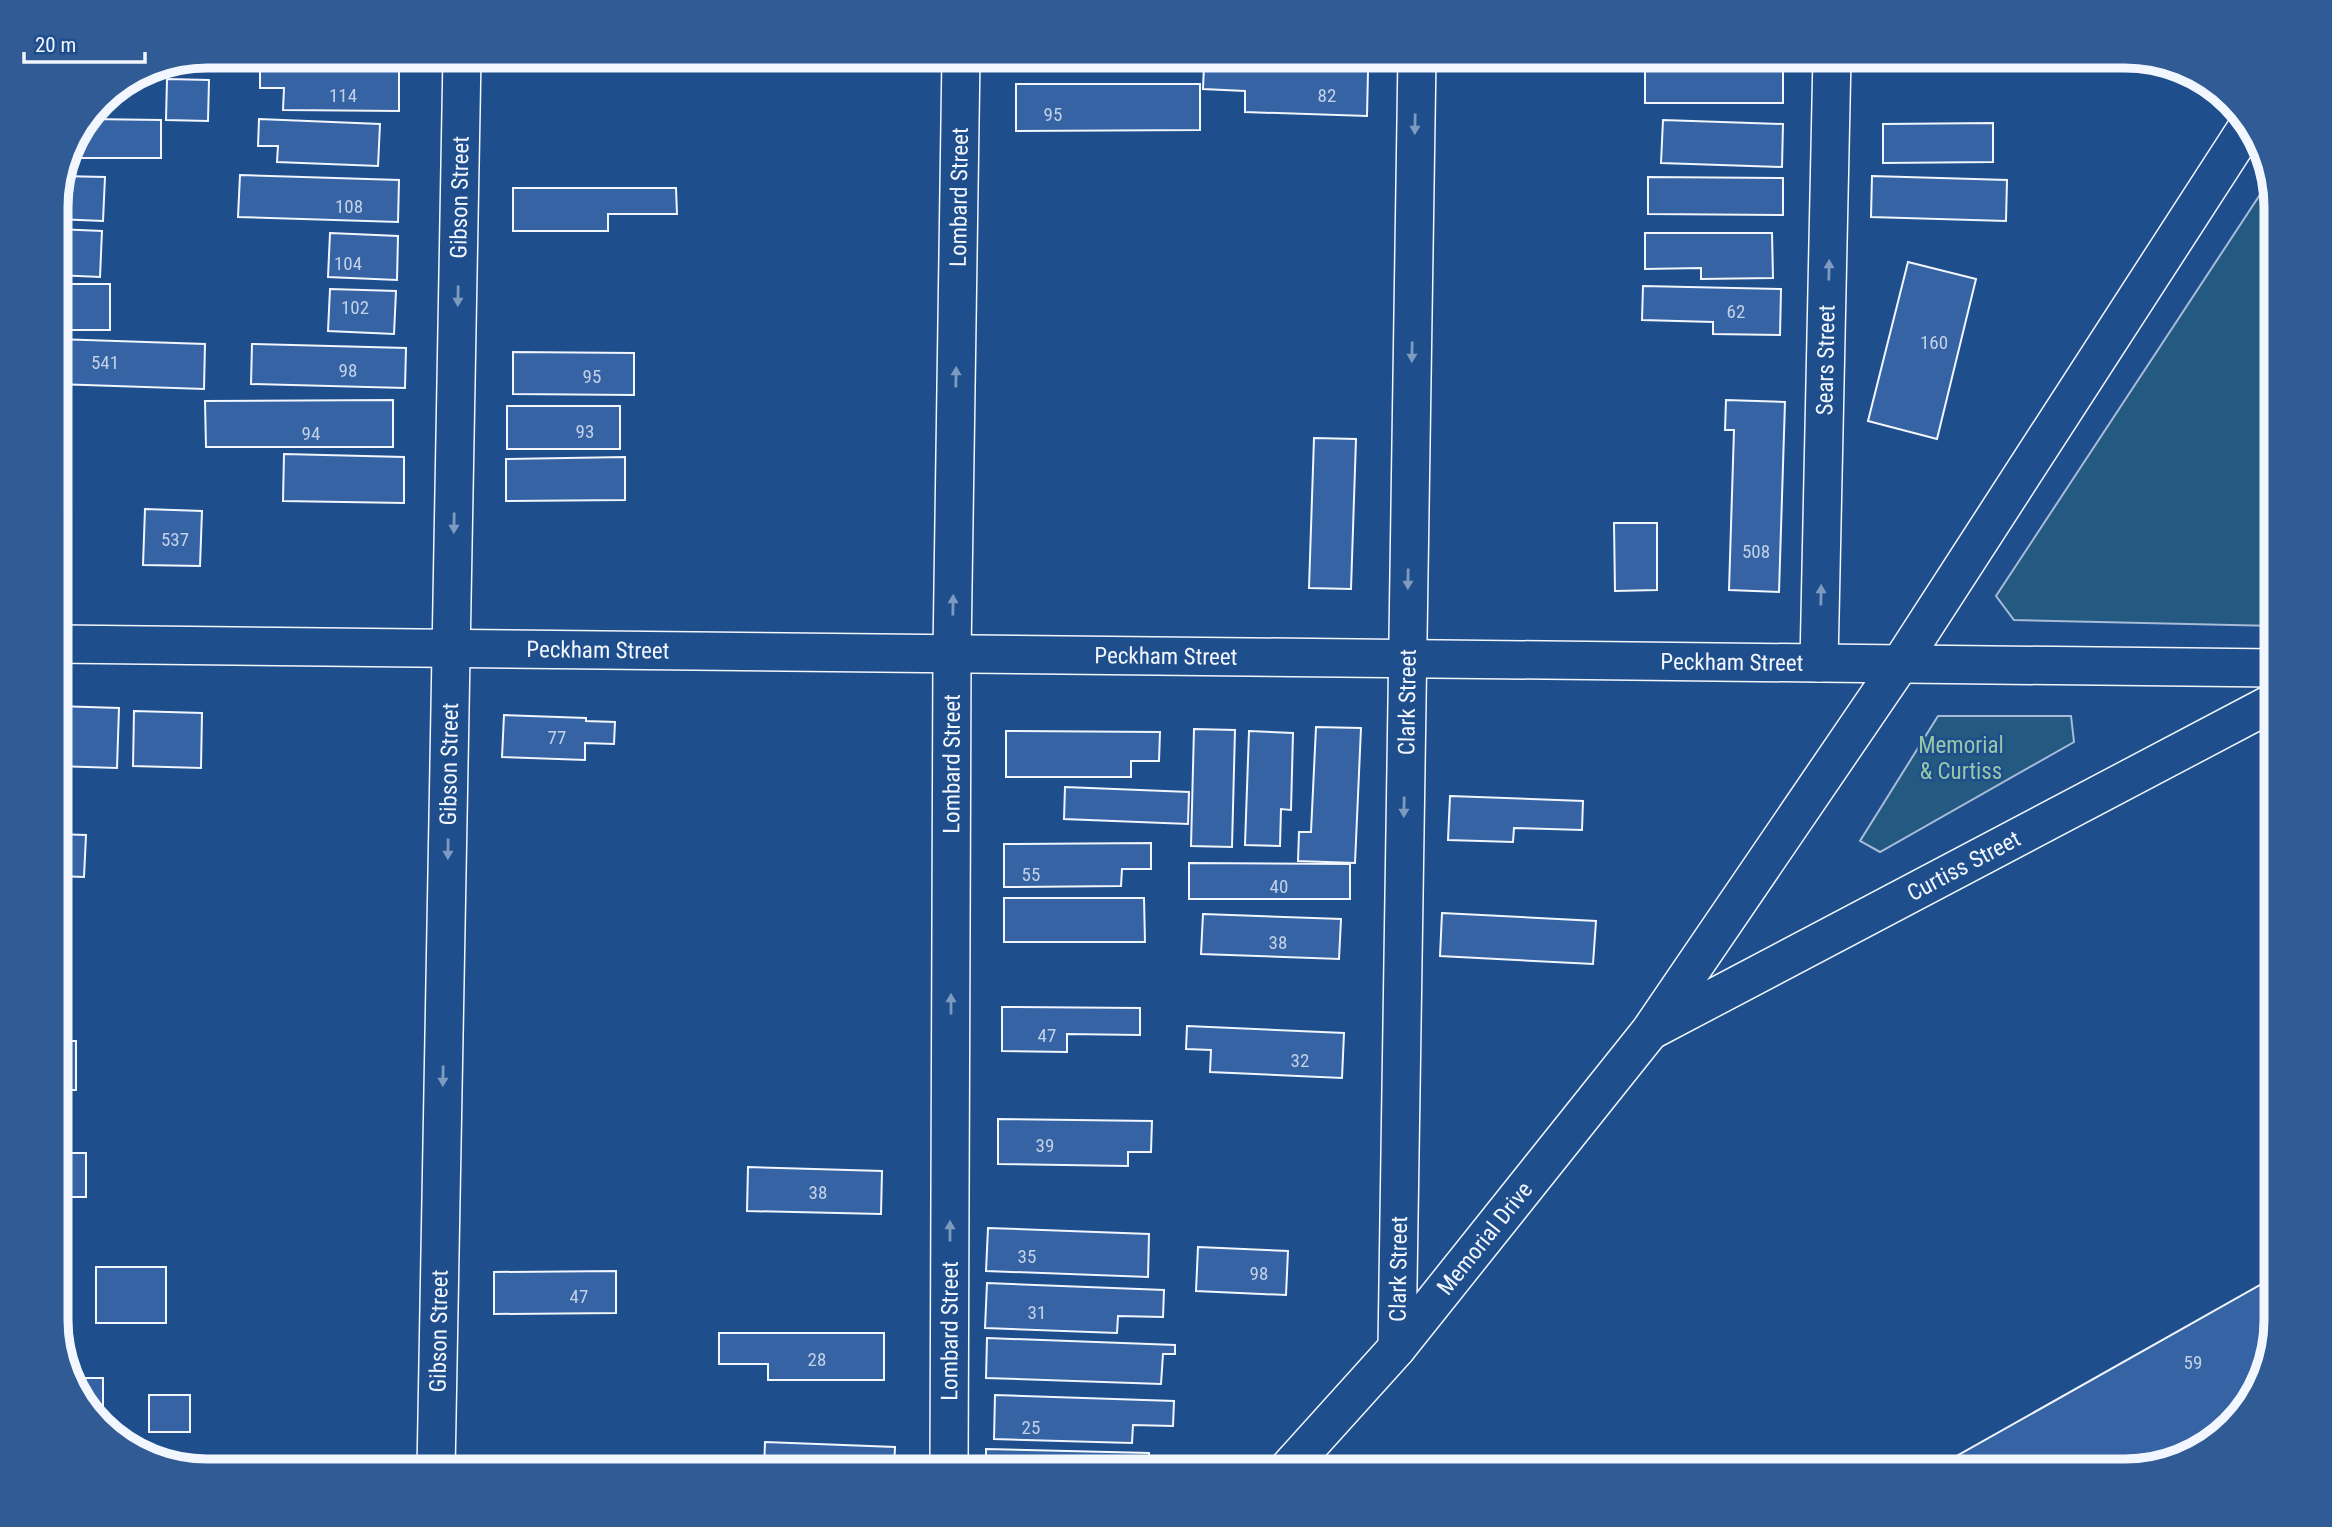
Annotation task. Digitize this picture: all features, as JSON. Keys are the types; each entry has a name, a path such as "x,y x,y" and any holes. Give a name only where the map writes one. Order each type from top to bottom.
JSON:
{"street":[{"name":"Clark Street","path":"1397,1348 1417,68"},
{"name":"Sears Street","path":"1819,663 1832,68"},
{"name":"Gibson Street","path":"436,1459 462,69"},
{"name":"Lombard Street","path":"949,1459 952,653 961,69"},
{"name":"Memorial Drive","path":"1297,1459 1397,1348 1650,1031 1900,664 2242,134"},
{"name":"Peckham Street","path":"69,644 2264,668"},
{"name":"Curtiss Street","path":"1650,1031 2264,707"}],"green space":[{"path":"2263,190 2264,626 2014,620 1996,596"},
{"name":"Memorial & Curtiss","path":"1938,716 2071,716 2074,742 1880,852 1860,841"}],"building":[{"path":"1204,68 1368,71 1367,116 1245,112 1245,91 1203,89"},
{"path":"1645,68 1783,68 1783,103 1645,103"},
{"path":"260,69 399,69 399,111 283,110 284,88 260,88"},
{"path":"167,79 209,80 208,121 166,120"},
{"path":"1016,84 1200,84 1200,130 1016,131"},
{"path":"100,119 161,120 161,158 78,158"},
{"path":"259,119 380,124 378,166 277,162 278,146 258,146"},
{"path":"1663,120 1783,124 1782,167 1661,163"},
{"path":"1993,123 1993,162 1883,163 1883,124"},
{"path":"240,175 399,180 398,222 238,217"},
{"path":"72,176 105,177 103,221 69,220"},
{"path":"1872,176 2007,180 2006,221 1871,217"},
{"path":"1648,177 1783,178 1783,215 1648,214"},
{"path":"513,188 676,188 677,214 608,214 608,231 513,231"},
{"path":"69,230 102,231 100,277 69,276"},
{"path":"330,233 398,236 397,280 328,277"},
{"path":"1645,233 1772,233 1773,278 1701,279 1701,268 1645,269"},
{"path":"1908,262 1976,279 1937,439 1868,421"},
{"path":"69,284 110,284 110,330 69,330"},
{"path":"1643,286 1781,289 1780,335 1713,334 1713,322 1642,320"},
{"path":"330,289 396,291 394,334 328,331"},
{"path":"69,339 205,344 204,389 69,384"},
{"path":"252,344 406,348 405,388 251,384"},
{"path":"513,352 634,353 634,395 513,394"},
{"path":"393,400 393,447 206,447 205,401"},
{"path":"1726,400 1785,402 1779,592 1729,590 1734,430 1725,430"},
{"path":"507,406 620,406 620,449 507,449"},
{"path":"1314,438 1356,439 1351,589 1309,588"},
{"path":"284,454 404,457 404,503 283,501"},
{"path":"625,457 625,500 506,501 506,459"},
{"path":"145,509 202,511 200,566 143,565"},
{"path":"1614,523 1657,523 1657,590 1615,591"},
{"path":"69,706 119,708 117,768 69,766"},
{"path":"134,711 202,713 201,768 133,766"},
{"path":"504,715 586,718 586,721 615,722 614,744 585,743 585,760 502,757"},
{"path":"1316,727 1361,728 1355,863 1298,861 1299,832 1311,832"},
{"path":"1194,729 1235,730 1232,847 1191,846"},
{"path":"1006,731 1160,732 1159,761 1131,761 1131,777 1006,777"},
{"path":"1249,731 1293,733 1291,810 1281,809 1280,846 1245,845"},
{"path":"1065,787 1189,792 1188,824 1064,819"},
{"path":"1450,796 1583,801 1582,830 1514,828 1513,842 1448,840"},
{"path":"69,834 86,835 84,877 69,876"},
{"path":"1151,843 1151,869 1122,869 1121,886 1004,887 1004,844"},
{"path":"1189,863 1350,864 1350,899 1189,899"},
{"path":"1004,898 1144,898 1145,942 1004,942"},
{"path":"1442,913 1596,921 1593,964 1440,956"},
{"path":"1203,914 1341,919 1339,959 1201,954"},
{"path":"1002,1007 1140,1008 1140,1035 1067,1034 1067,1052 1002,1051"},
{"path":"1187,1026 1344,1033 1342,1078 1210,1072 1211,1050 1186,1049"},
{"path":"69,1041 76,1041 76,1090 69,1090"},
{"path":"998,1119 1152,1121 1151,1152 1128,1152 1128,1166 998,1164"},
{"path":"69,1153 86,1153 86,1197 69,1197"},
{"path":"748,1167 882,1171 881,1214 747,1211"},
{"path":"988,1228 1149,1234 1148,1277 986,1271"},
{"path":"1198,1247 1288,1251 1286,1295 1196,1291"},
{"path":"96,1267 166,1267 166,1323 96,1323"},
{"path":"616,1271 616,1313 494,1314 494,1272"},
{"path":"987,1283 1164,1290 1163,1317 1118,1316 1117,1333 985,1328"},
{"path":"2264,1283 2263,1338 2253,1373 2240,1397 2223,1418 2194,1440 2161,1454 2143,1458 1951,1459"},
{"path":"719,1333 884,1333 884,1380 768,1380 768,1364 719,1364"},
{"path":"987,1338 1175,1345 1175,1354 1163,1354 1161,1384 986,1378"},
{"path":"82,1378 103,1378 103,1411"},
{"path":"149,1395 190,1395 190,1432 149,1432"},
{"path":"995,1395 1174,1401 1173,1426 1133,1425 1132,1443 994,1439"},
{"path":"765,1442 895,1447 894,1459 764,1459"},
{"path":"986,1449 1149,1453 1149,1459 986,1459"}]}
